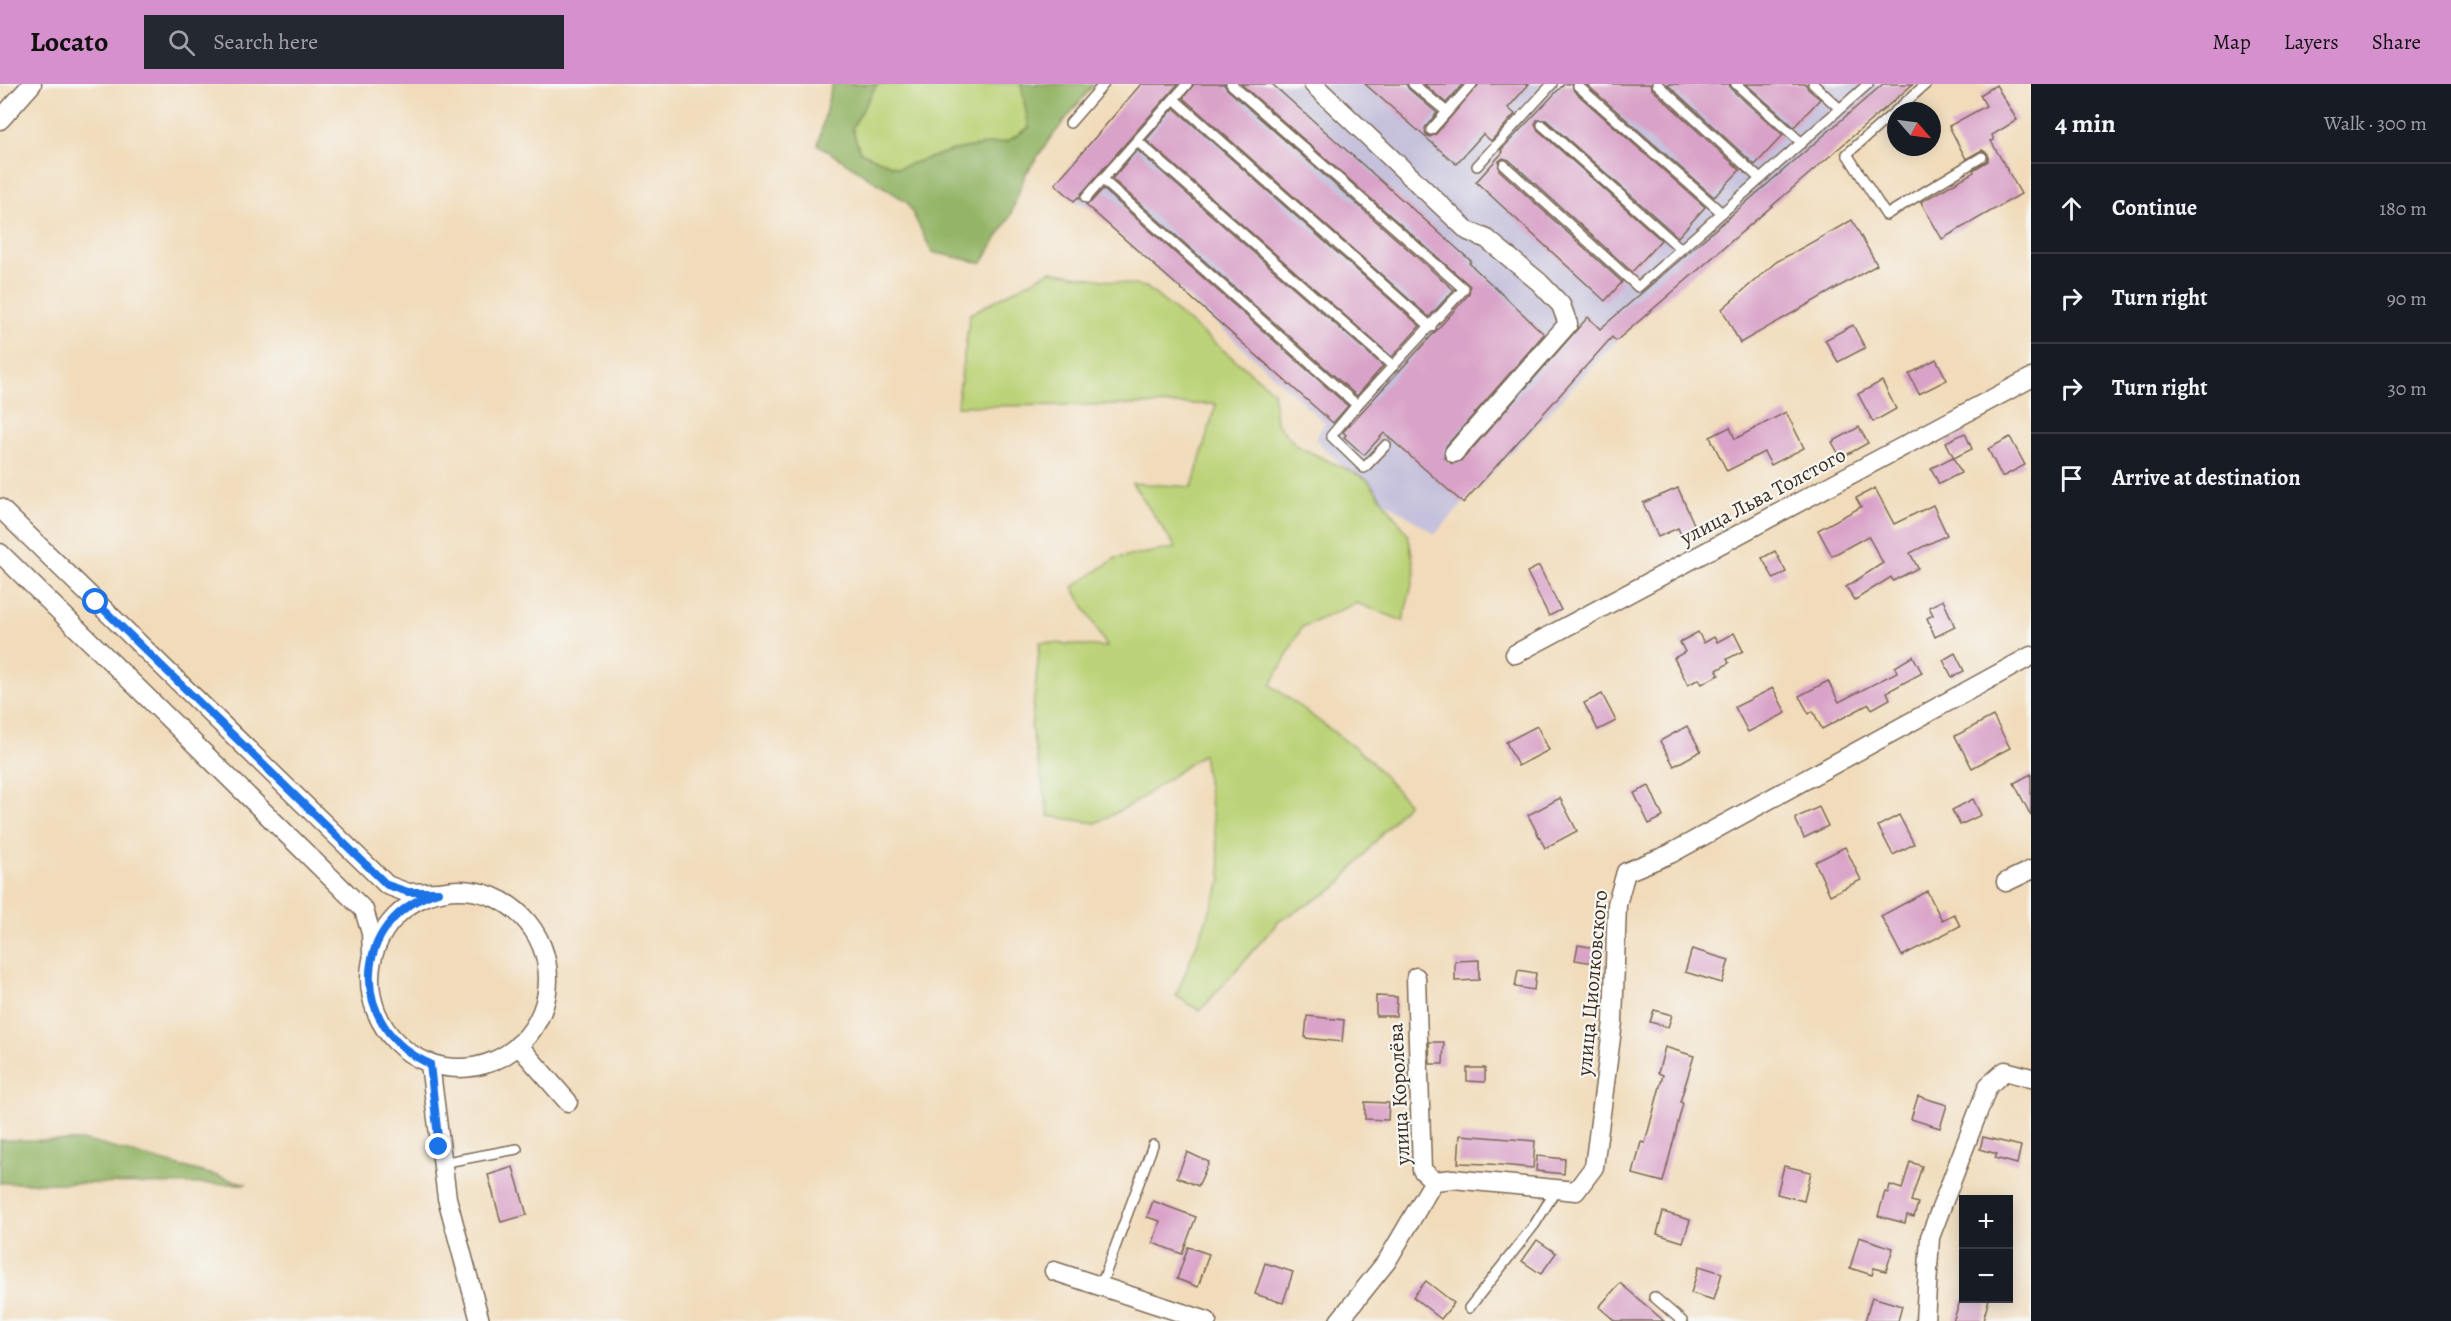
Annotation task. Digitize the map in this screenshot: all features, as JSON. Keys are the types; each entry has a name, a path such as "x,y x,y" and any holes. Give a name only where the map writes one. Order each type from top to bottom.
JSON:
{"street":[{"path":"0,120 32,84"},
{"path":"1312,84 1468,231 1487,238 1505,252 1562,305 1568,324 1454,453"},
{"name":"улица Льва Толстого","path":"1515,654 2031,378"},
{"path":"0,508 387,885 408,892 438,892 455,889 488,894 517,911 538,937 548,969 545,1003 530,1033 518,1045 492,1062 477,1066 445,1067 430,1064 402,1048 381,1022 370,991 371,933 364,910 0,553"},
{"name":"улица Циолковского","path":"1434,1181 1453,1179 1576,1191 1594,1167 1613,1022 1617,904 1626,872 1670,854 2031,656"},
{"path":"2006,882 2031,870"},
{"path":"372,958 382,932 396,916 412,902 438,892"},
{"name":"улица Королёва","path":"1339,1321 1387,1261 1434,1181 1422,1170 1416,977"},
{"path":"518,1045 567,1102"},
{"path":"430,1064 447,1198 480,1321"},
{"path":"1925,1321 1930,1237 1988,1086 2005,1071 2031,1078"},
{"path":"1054,1271 1100,1288 1207,1321"}],"lane":[{"path":"1070,123 1104,84"},
{"path":"1086,198 1187,84"},
{"path":"1231,84 1464,289 1331,436 1364,468 1386,445"},
{"path":"1413,84 1447,112"},
{"path":"1431,130 1472,84"},
{"path":"1477,166 1552,84"},
{"path":"1657,84 1760,179"},
{"path":"1736,84 1802,143"},
{"path":"1813,84 1839,108"},
{"path":"1504,165 1638,287 1868,84"},
{"path":"1926,84 1847,154 1886,215 1982,157"},
{"path":"1578,86 1722,213"},
{"path":"1174,99 1431,327"},
{"path":"1542,125 1681,249"},
{"path":"1137,141 1393,366"},
{"path":"1103,180 1357,405"},
{"path":"1100,1288 1153,1144"},
{"path":"441,1163 517,1149"},
{"path":"1469,1308 1535,1224 1556,1190"},
{"path":"1654,1297 1682,1321"}],"shaded area":[{"path":"1141,84 1912,84 1891,102 1887,102 1887,106 1616,341 1435,534 1366,489 1315,439 1325,423 1088,206 1074,201 1055,184"}],"green space":[{"path":"832,84 877,84 852,128 860,152 898,168 954,150 1008,141 1029,128 1021,84 1094,84 1049,140 1025,175 1010,217 982,263 932,252 907,202 818,145"},
{"path":"877,84 1021,84 1029,127 1008,141 954,150 898,168 860,152 852,128"},
{"path":"1050,271 1146,287 1273,391 1276,423 1297,446 1367,479 1408,534 1415,572 1403,621 1357,603 1302,627 1271,685 1367,757 1408,803 1336,888 1279,921 1200,1011 1176,996 1222,880 1203,754 1133,804 1096,823 1049,816 1031,728 1040,642 1107,647 1073,587 1116,558 1176,548 1132,483 1192,487 1216,404 957,406 970,314"},
{"path":"0,1140 87,1141 247,1184 0,1183"}],"building":[{"path":"1141,84 1178,84 1079,199 1078,197 1074,201 1055,184"},
{"path":"1194,84 1224,84 1454,290 1429,317 1183,98"},
{"path":"1241,84 1272,84 1471,261 1469,263 1544,334 1446,446 1444,457 1452,464 1462,460 1588,317 1600,329 1883,84 1913,84 1892,102 1887,102 1887,106 1616,341 1612,337 1463,503 1384,433 1364,455 1344,437 1346,435 1343,432 1469,294 1470,286"},
{"path":"1365,84 1406,84 1437,113 1425,128 1426,135 1430,137 1436,134 1479,84 1529,84 1508,108 1515,114 1491,141 1483,134 1456,164"},
{"path":"1424,84 1463,84 1446,103"},
{"path":"1564,84 1572,84 1574,91 1705,207 1678,237 1546,120 1537,120 1535,124 1538,130 1661,240 1632,272 1509,160 1503,158 1499,161 1499,170 1622,282 1605,301 1476,182 1503,152 1501,150"},
{"path":"1586,84 1650,84 1652,89 1740,170 1714,197"},
{"path":"1667,84 1729,84 1731,89 1783,135 1755,165"},
{"path":"1746,84 1806,84 1808,89 1820,99 1794,127"},
{"path":"1996,85 2017,120 1992,135 1994,140 1991,141 2021,194 1942,239 1921,202 1974,172 1973,170 1988,161 1988,154 1982,150 1966,159 1949,126 1986,106 1980,95"},
{"path":"1174,108 1420,326 1392,357 1146,140"},
{"path":"1137,150 1383,366 1357,396 1112,179"},
{"path":"1103,189 1348,406 1333,423 1086,205"},
{"path":"1852,220 1877,265 1740,343 1722,309 1776,262"},
{"path":"1853,325 1865,348 1838,362 1825,340"},
{"path":"1936,359 1947,380 1919,394 1909,374"},
{"path":"1882,381 1896,409 1873,422 1858,394"},
{"path":"1786,412 1804,448 1771,465 1764,452 1727,471 1710,437 1730,427 1735,439"},
{"path":"1859,427 1868,443 1841,458 1832,442"},
{"path":"1965,433 1972,449 1954,458 1946,442"},
{"path":"2010,437 2025,465 2002,477 1988,449"},
{"path":"1953,457 1961,473 1939,484 1931,468"},
{"path":"1678,488 1697,531 1682,537 1678,528 1658,537 1643,503"},
{"path":"1875,488 1894,524 1933,505 1947,535 1910,553 1918,568 1893,581 1891,577 1855,600 1846,587 1883,563 1868,536 1832,556 1818,530 1861,507 1856,498"},
{"path":"1775,551 1786,572 1774,579 1762,558"},
{"path":"1539,566 1561,610 1549,616 1527,572"},
{"path":"1943,600 1955,627 1935,637 1927,618 1933,615 1929,607"},
{"path":"1698,632 1704,643 1714,637 1717,642 1734,633 1743,651 1727,659 1729,663 1717,670 1719,675 1702,684 1699,679 1688,685 1674,658 1685,652 1680,642"},
{"path":"1955,653 1964,671 1952,677 1943,660"},
{"path":"1913,656 1922,673 1887,692 1890,699 1872,709 1869,704 1822,729 1813,711 1809,714 1799,696 1828,681 1839,702 1897,672 1895,667"},
{"path":"1773,688 1786,713 1748,732 1735,707"},
{"path":"1602,694 1616,721 1598,730 1584,703"},
{"path":"1993,716 2010,748 1972,768 1955,736"},
{"path":"1537,726 1549,750 1518,766 1506,742"},
{"path":"1687,726 1701,751 1674,766 1660,741"},
{"path":"2031,774 2031,816 2014,783"},
{"path":"1649,786 1663,817 1649,824 1634,793"},
{"path":"1560,798 1577,831 1545,848 1528,815"},
{"path":"1973,799 1981,815 1960,825 1952,810"},
{"path":"1819,807 1828,826 1804,838 1795,818"},
{"path":"1899,815 1914,844 1893,855 1878,826"},
{"path":"1845,847 1861,880 1830,895 1815,862"},
{"path":"1927,891 1942,920 1954,914 1960,926 1902,956 1881,916"},
{"path":"1578,945 1602,949 1599,964 1575,960"},
{"path":"1692,949 1729,960 1722,983 1685,972"},
{"path":"1479,960 1479,980 1455,981 1455,961"},
{"path":"1518,970 1536,973 1534,990 1515,987"},
{"path":"1376,996 1397,997 1396,1016 1376,1016"},
{"path":"1654,1010 1672,1015 1668,1027 1650,1022"},
{"path":"1307,1016 1344,1020 1342,1042 1305,1038"},
{"path":"1429,1042 1444,1042 1443,1064 1430,1064"},
{"path":"1665,1047 1694,1056 1680,1102 1683,1103 1663,1182 1633,1174 1641,1142 1645,1143 1663,1075 1658,1073"},
{"path":"1467,1068 1485,1068 1485,1082 1467,1081"},
{"path":"1918,1096 1947,1105 1940,1128 1911,1119"},
{"path":"1365,1102 1389,1103 1388,1120 1365,1119"},
{"path":"1460,1135 1535,1141 1533,1168 1458,1163"},
{"path":"1983,1137 2021,1146 2017,1164 1995,1158 1997,1154 1980,1149"},
{"path":"1187,1152 1209,1162 1198,1186 1177,1177"},
{"path":"1537,1156 1565,1159 1564,1174 1536,1171"},
{"path":"1910,1162 1922,1166 1911,1201 1918,1203 1914,1217 1907,1215 1905,1223 1878,1216 1885,1192 1888,1193 1890,1185 1902,1189"},
{"path":"1784,1166 1811,1172 1804,1201 1777,1194"},
{"path":"513,1167 527,1215 501,1222 488,1175"},
{"path":"1153,1201 1196,1217 1182,1254 1153,1243 1160,1221 1147,1217"},
{"path":"1663,1212 1690,1220 1683,1242 1657,1234"},
{"path":"1859,1237 1893,1248 1886,1271 1874,1268 1872,1275 1850,1268"},
{"path":"1537,1240 1556,1253 1541,1274 1522,1261"},
{"path":"1188,1247 1209,1254 1198,1287 1177,1279"},
{"path":"1265,1263 1293,1272 1283,1303 1255,1294"},
{"path":"1699,1266 1722,1273 1714,1300 1691,1293"},
{"path":"1426,1281 1454,1303 1441,1319 1413,1297"},
{"path":"1620,1283 1664,1321 1615,1321 1599,1307"},
{"path":"1872,1297 1902,1306 1898,1321 1865,1321"},
{"path":"1960,1303 1988,1303 1983,1321 1953,1321"}],"route":[{"path":"96,602 387,885 408,892 438,892 412,902 391,921 382,932 376,945 369,975 374,1007 390,1036 402,1048 430,1064 439,1147"}]}
